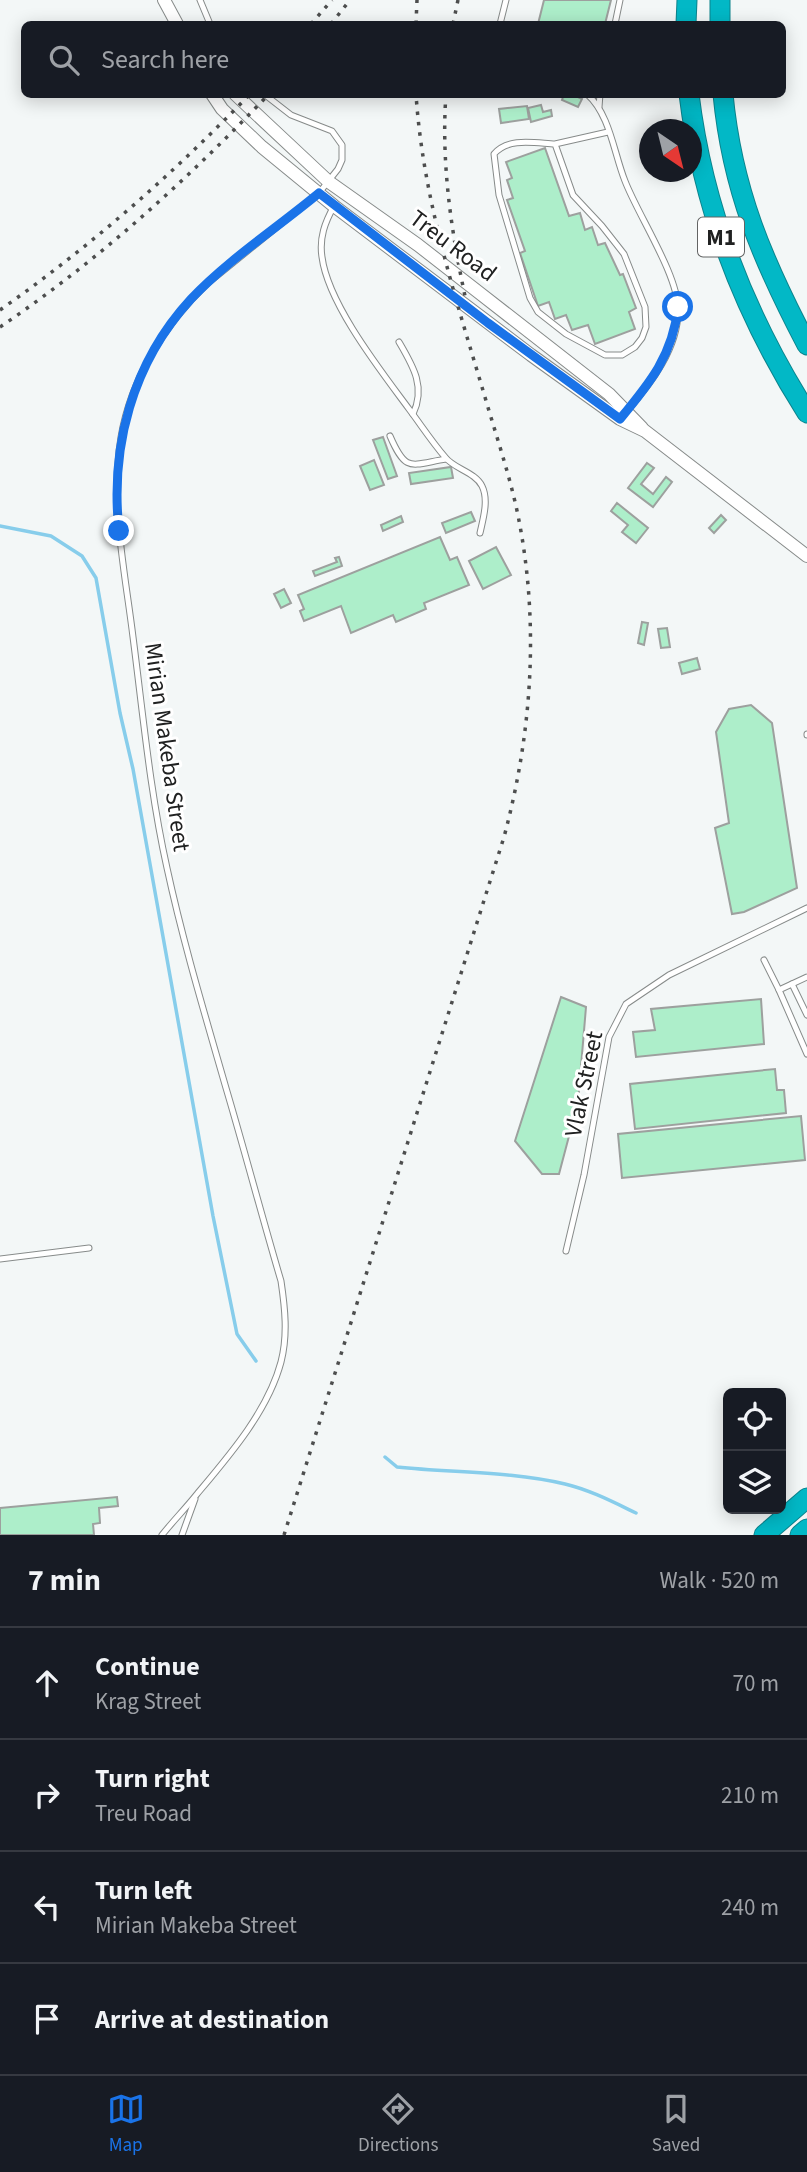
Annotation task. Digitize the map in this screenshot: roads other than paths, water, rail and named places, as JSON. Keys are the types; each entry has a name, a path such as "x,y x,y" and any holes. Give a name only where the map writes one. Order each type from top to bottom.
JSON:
{"highway":[{"path":"686,21 687,0"},
{"path":"720,0 720,21"},
{"name":"M1","path":"690,98 695,140 715,218 741,292 780,370 807,412"},
{"name":"M1","path":"724,98 735,175 748,219 771,275 807,345"},
{"path":"764,1535 807,1498"},
{"path":"800,1535 807,1529"}],"street":[{"path":"164,0 175,21"},
{"name":"Treu Road","path":"215,98 222,109 262,147 334,206 488,323 624,415"},
{"name":"Treu Road","path":"239,98 329,182 418,245 624,415 807,556"}],"lane":[{"path":"201,0 209,21"},
{"path":"501,21 506,0"},
{"path":"616,21 620,0"},
{"name":"Mirian Makeba Street","path":"162,1535 234,1447 264,1402 281,1362 286,1311 281,1281 198,991 167,868 148,762 119,531 116,481 122,435 129,408 138,383 163,336 191,299 319,193 338,169 343,155 337,135 291,115 269,98"},
{"path":"591,98 599,107 625,183 673,283 678,307 676,328 668,352 650,382 624,415"},
{"path":"599,107 600,98"},
{"path":"555,144 573,195 624,254 645,307 646,327 642,338 635,347 622,355 605,355 566,334 538,312 530,298 499,195 494,155 500,146 510,143 555,144 608,132"},
{"path":"334,206 321,237 327,276 365,348 446,459 480,482 484,488 486,502 480,533"},
{"path":"399,342 419,382 413,414"},
{"path":"390,436 398,457 404,463 412,465 446,459"},
{"name":"Vlak Street","path":"566,1251 584,1175 610,1037 626,1004 669,975 807,908"},
{"path":"764,960 807,1055"},
{"path":"779,990 807,977"},
{"path":"792,984 807,1015"},
{"path":"0,1259 89,1248"},
{"name":"Mirian Makeba Street","path":"181,1535 196,1496"}],"waterway":[{"path":"0,526 51,536 82,556 96,578 237,1334 256,1361"},
{"path":"385,1457 397,1467 502,1474 565,1484 636,1513"}],"railway":[{"path":"314,21 332,0"},
{"path":"333,21 350,0"},
{"path":"416,21 417,0"},
{"path":"454,21 458,0"},
{"path":"0,310 34,286 130,208 246,98"},
{"path":"0,327 107,247 141,218 265,98"},
{"path":"284,1535 504,837 514,796 527,714 530,631 524,547 509,480 443,251 426,173 416,98"},
{"path":"446,98 448,196 465,296"}]}
